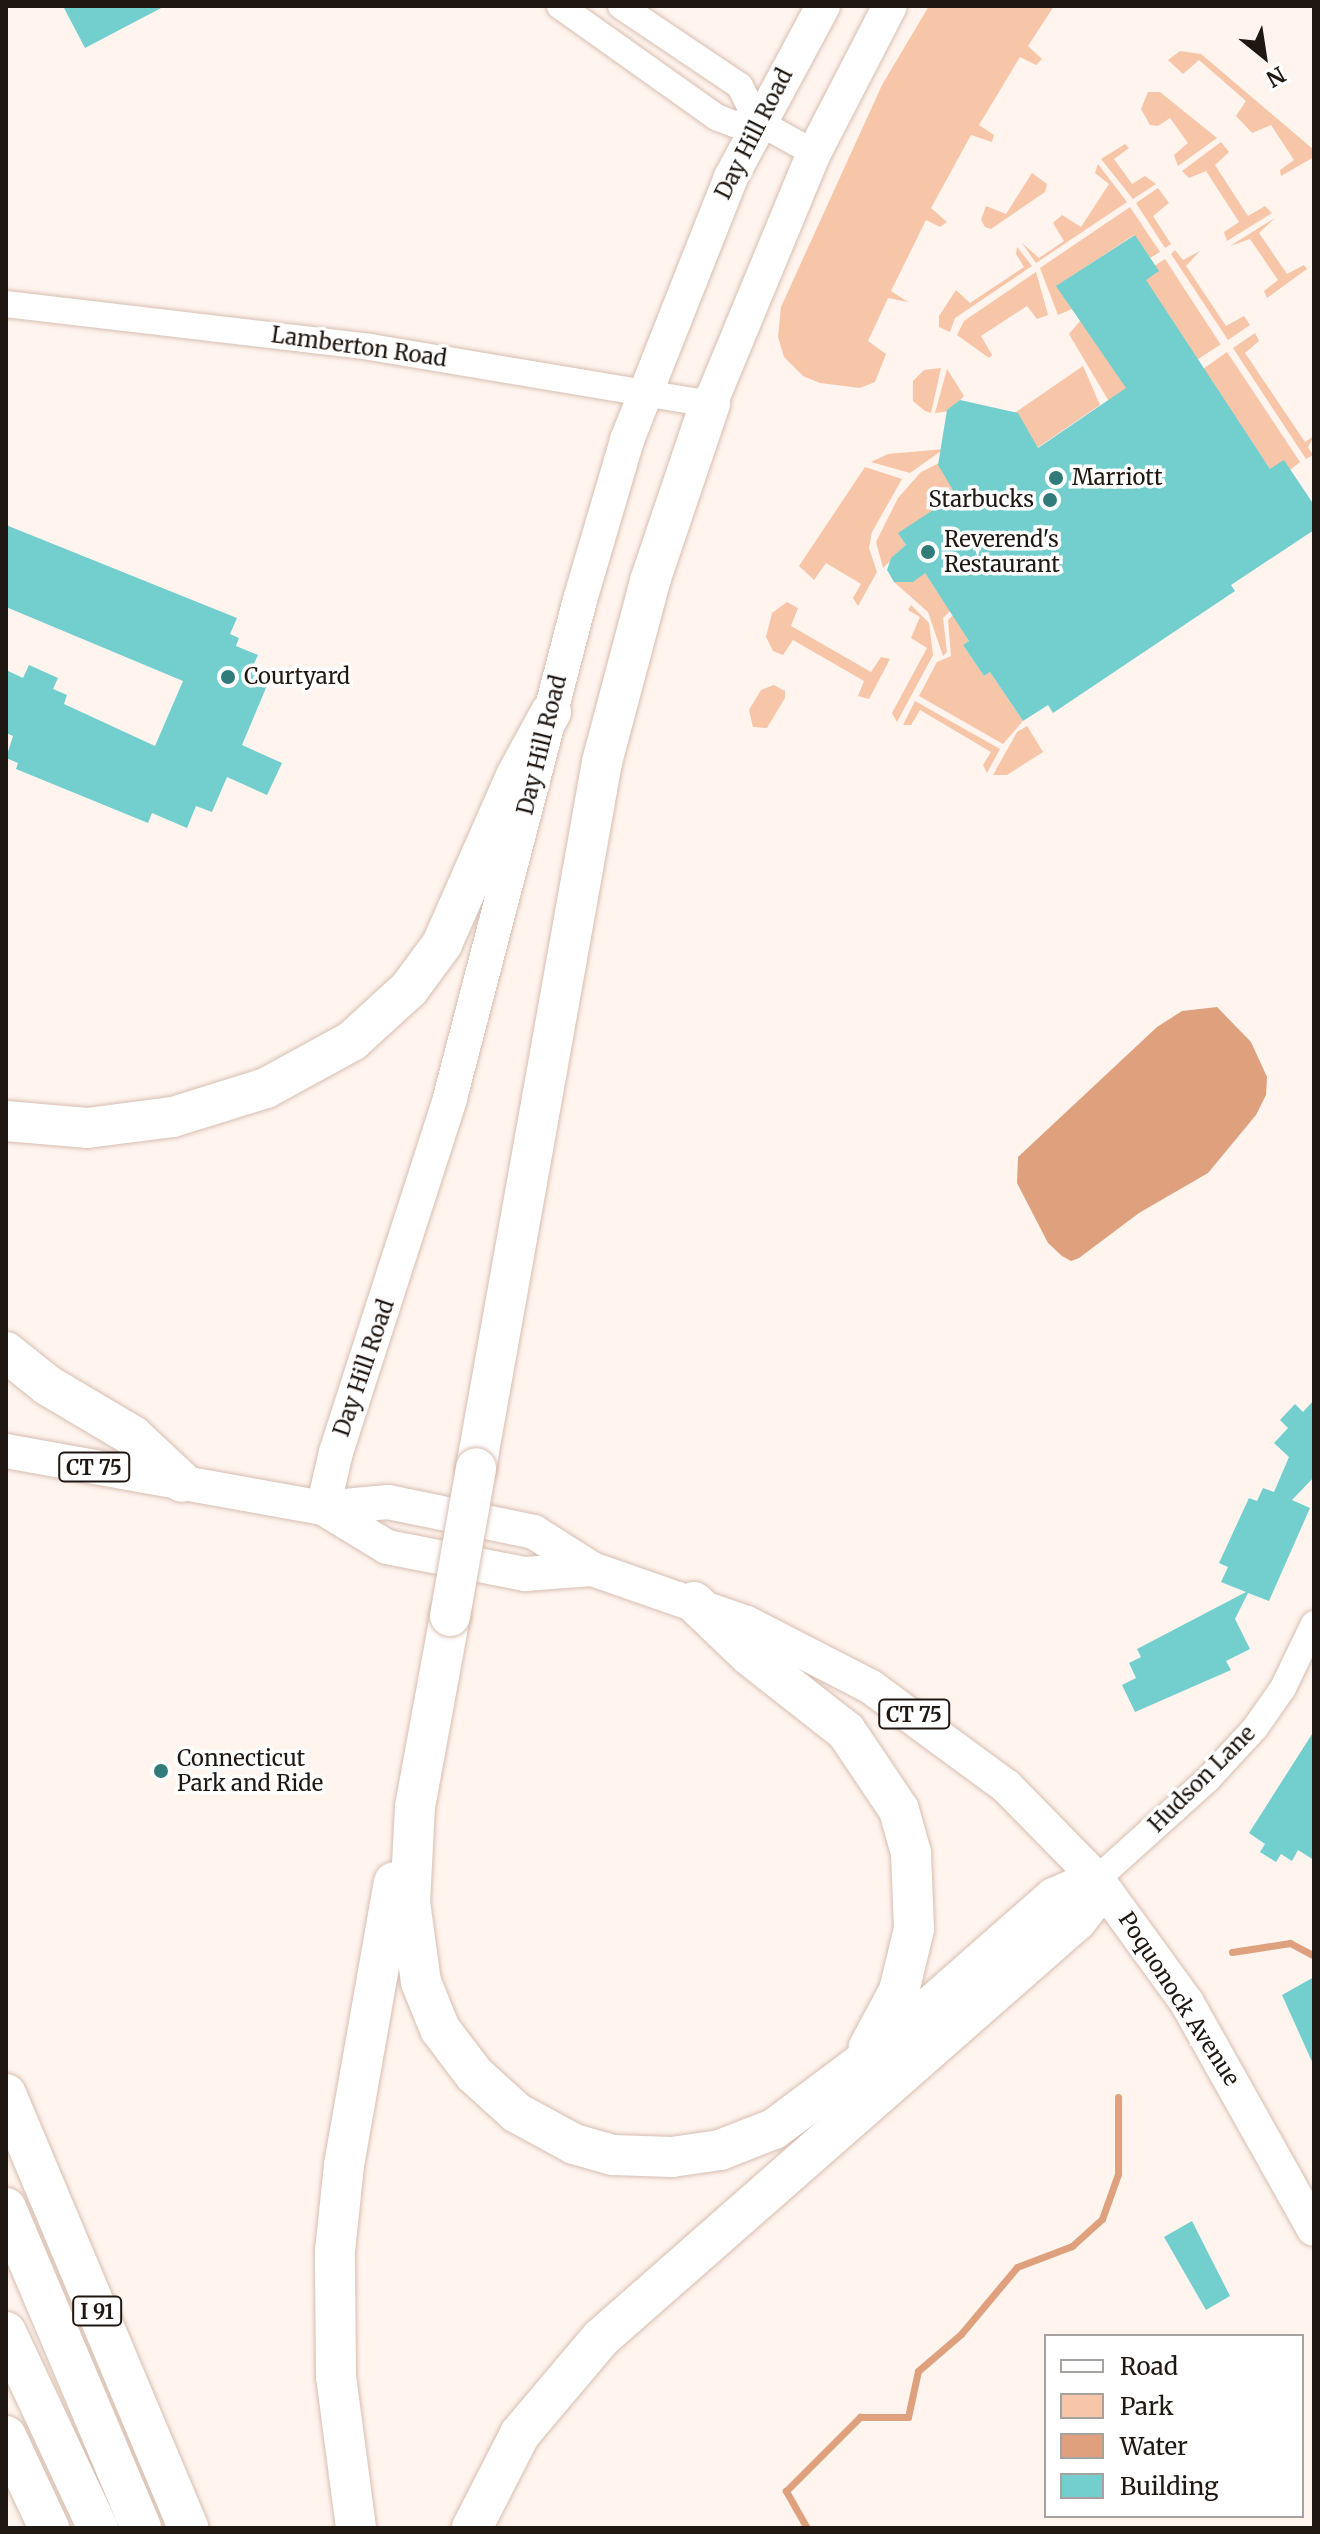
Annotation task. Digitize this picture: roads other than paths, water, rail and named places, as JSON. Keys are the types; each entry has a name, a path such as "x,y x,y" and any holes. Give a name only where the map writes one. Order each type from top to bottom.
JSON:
{"highway":[{"path":"356,2528 336,2377 338,2207 396,1870 415,1807 450,1616 602,762 650,581 710,404"},
{"path":"6,1121 87,1128 173,1117 266,1088 352,1041 409,989 442,944 516,776 551,712"},
{"path":"6,1352 47,1385 133,1436 182,1482"},
{"path":"694,1602 749,1655 846,1731 887,1788 906,1830 916,1904 904,1978 880,2031 833,2088"},
{"path":"415,1807 410,1920 426,1998 462,2061 517,2113 550,2133 600,2152 640,2158 690,2156 759,2136 833,2088 1054,1898 1097,1879"},
{"path":"472,2528 520,2434 601,2338 1076,1921 1091,1902 1097,1879"},
{"name":"I 91","path":"6,2094 188,2528"},
{"path":"6,2208 141,2528"},
{"path":"6,2332 98,2528"},
{"path":"6,2436 49,2528"}],"main road":[{"name":"Day Hill Road","path":"323,1508 336,1452 457,1073 551,712 643,394 757,121 823,6"},
{"path":"710,404 814,153 890,6"},
{"name":"Poquonock Avenue","path":"6,1451 323,1508 387,1547 525,1574 592,1569 694,1602 802,1649 901,1706 1006,1786 1097,1879 1181,1994 1314,2229"}],"street":[{"path":"560,6 716,117 734,124 757,121"},
{"path":"621,6 740,86 757,121 814,153"},
{"name":"Lamberton Road","path":"6,304 370,347 710,404"},
{"name":"Hudson Lane","path":"1097,1879 1198,1788 1255,1728 1292,1673 1314,1624"}],"water":[{"path":"1217,1007 1251,1042 1267,1077 1266,1095 1256,1115 1208,1173 1139,1213 1079,1258 1071,1261 1062,1256 1048,1243 1017,1183 1018,1157 1157,1027 1182,1011"}],"waterway":[{"path":"1232,1952 1290,1943 1314,1956"},
{"path":"807,2528 786,2491 860,2417 908,2417 918,2371 961,2334 1017,2267 1072,2246 1102,2219 1118,2174 1118,2097"}],"place":[{"name":"Marriott","path":"1056,478"},
{"name":"Starbucks","path":"1050,500"},
{"name":"Reverend's Restaurant","path":"928,552"},
{"name":"Courtyard","path":"228,677"},
{"name":"Connecticut Park and Ride","path":"161,1771"}]}
